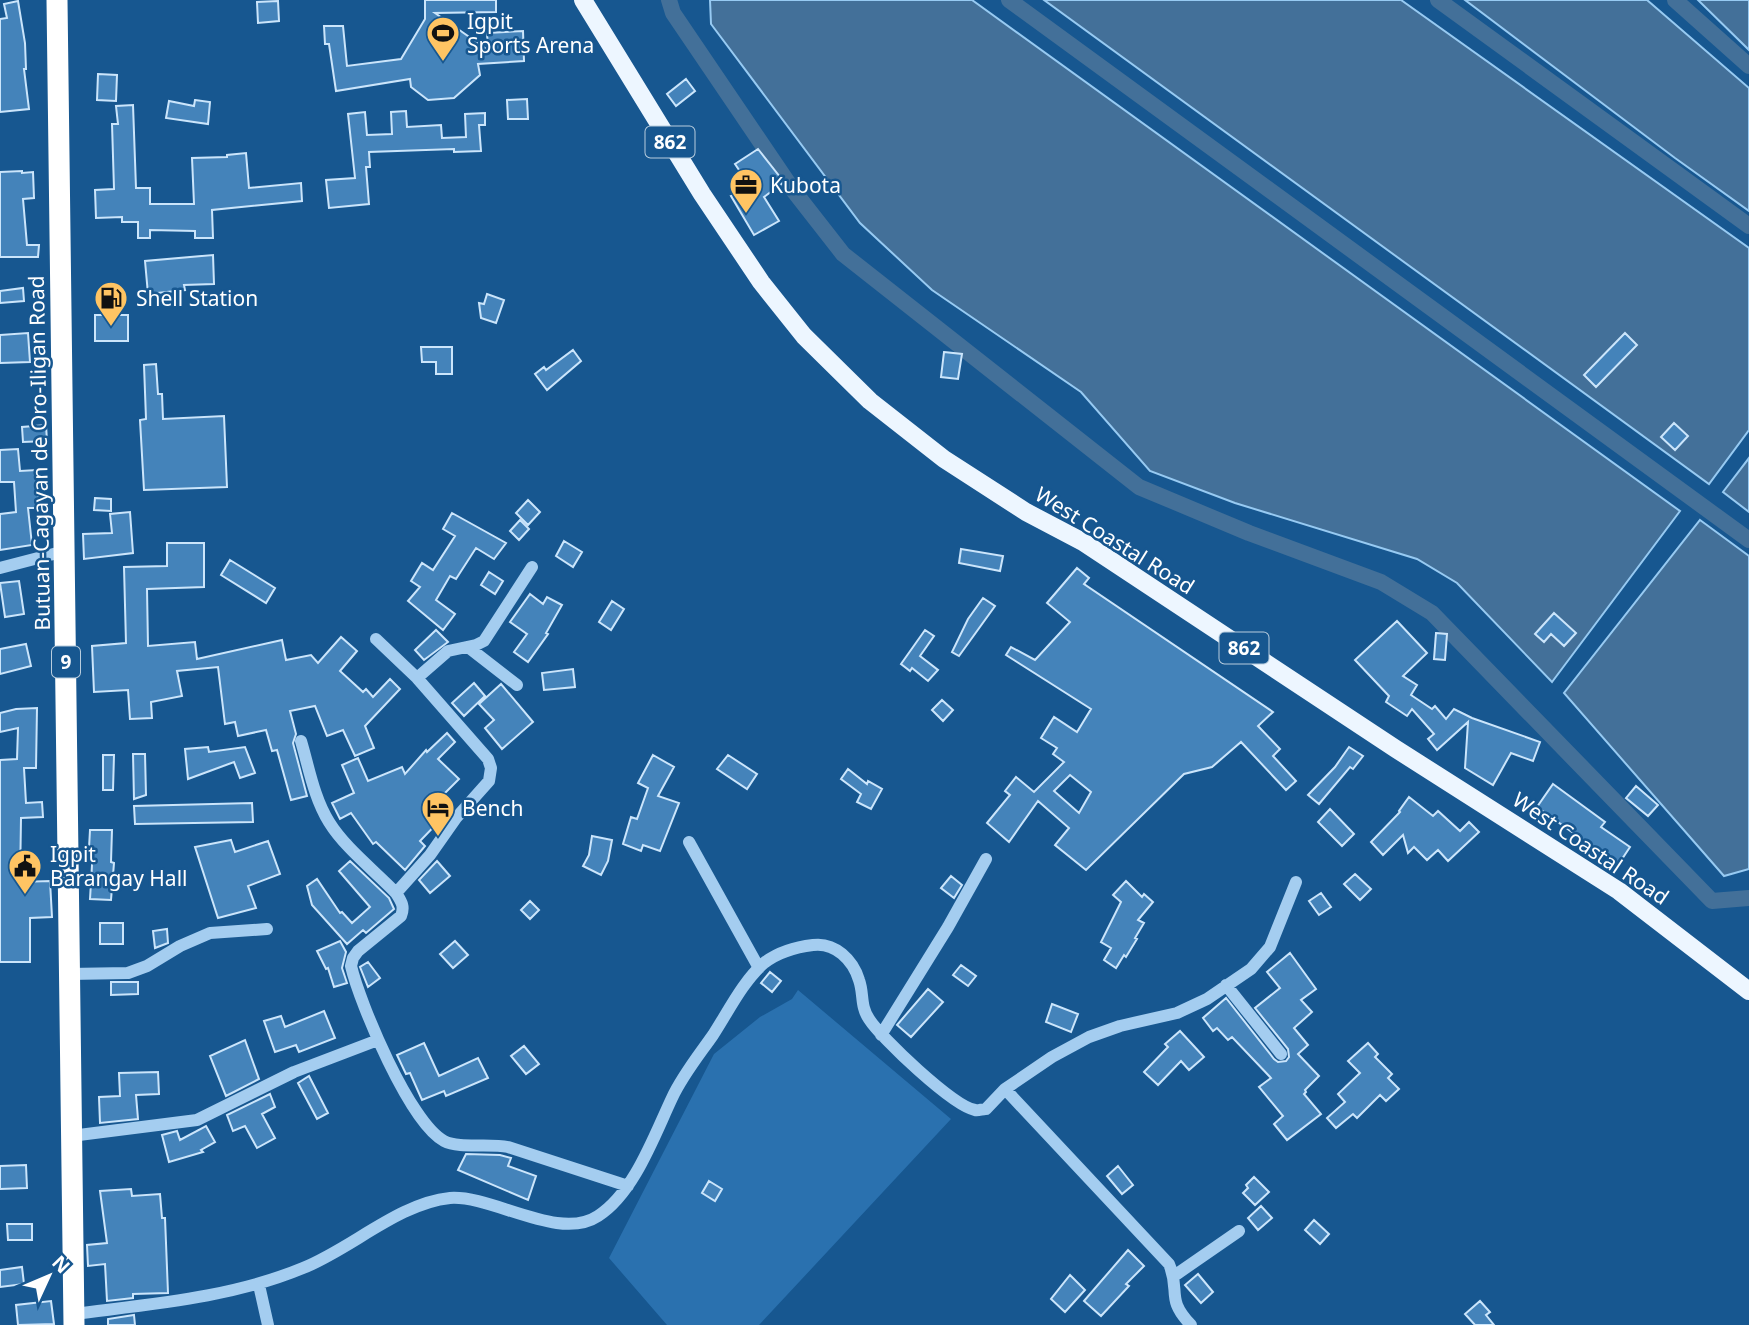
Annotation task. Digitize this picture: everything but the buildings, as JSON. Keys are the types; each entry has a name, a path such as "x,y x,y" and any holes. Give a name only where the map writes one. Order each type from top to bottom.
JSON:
{"highway":[{"name":"Butuan-Cagayan de Oro-Iligan Road","path":"57,0 74,1320"}],"main road":[{"name":"West Coastal Road","path":"583,0 702,194 761,282 804,336 870,401 944,459 1026,512 1083,542 1396,749 1619,891 1749,991"}],"street":[{"path":"0,568 65,551"},
{"path":"417,678 448,651 468,648 484,640 532,567"},
{"path":"376,639 417,678 488,759 491,768 489,781 456,818 430,855 396,892"},
{"path":"468,648 517,685"},
{"path":"301,741 318,800 329,822 340,837 396,892 402,903 404,910 401,916 358,951 351,965 378,1040 424,1126 445,1142 508,1147 628,1186"},
{"path":"689,842 759,968"},
{"path":"881,1035 948,927 986,859"},
{"path":"74,1320 259,1285 306,1267 427,1203 453,1198 558,1223 586,1223 611,1206 628,1186 674,1094 759,968 785,952 810,945 825,944 840,951 853,966 860,982 863,1008 881,1035 949,1095 974,1110 986,1109 1005,1089 1089,1037 1177,1013 1207,999 1251,969 1270,947 1296,881"},
{"path":"69,974 128,973 210,933 267,929"},
{"path":"1227,985 1281,1054"},
{"path":"71,1136 197,1120 294,1072 378,1040"},
{"path":"1005,1089 1169,1265 1174,1276 1173,1296 1179,1312 1191,1325"},
{"path":"1174,1276 1239,1231"},
{"path":"259,1285 268,1325"}],"shaded area":[{"path":"710,0 972,0 1680,511 1552,682 1457,583 1417,559 1235,503 1150,471 1081,392 932,290 860,223 711,24"},
{"path":"1044,0 1401,0 1749,248 1749,430 1709,484"},
{"path":"1465,0 1647,0 1749,88 1749,211 1675,158"},
{"path":"1698,0 1749,0 1749,50"},
{"path":"1749,458 1749,512 1723,492"},
{"path":"1700,520 1749,556 1749,869 1724,876 1564,693"},
{"path":"798,990 951,1119 759,1325 667,1325 609,1258 714,1054 760,1017 792,999"}],"waterway":[{"path":"669,0 673,13 793,190 843,254 1139,487 1249,533 1381,582 1432,613 1712,901 1749,898"},
{"path":"1009,0 1749,540"},
{"path":"1438,0 1749,226"},
{"path":"1675,0 1749,66"}],"place":[{"name":"Igpit Sports Arena","path":"443,63"},
{"name":"Kubota","path":"746,215"},
{"name":"Shell Station","path":"111,328"},
{"name":"Bench","path":"438,838"},
{"name":"Igpit Barangay Hall","path":"25,896"}]}
